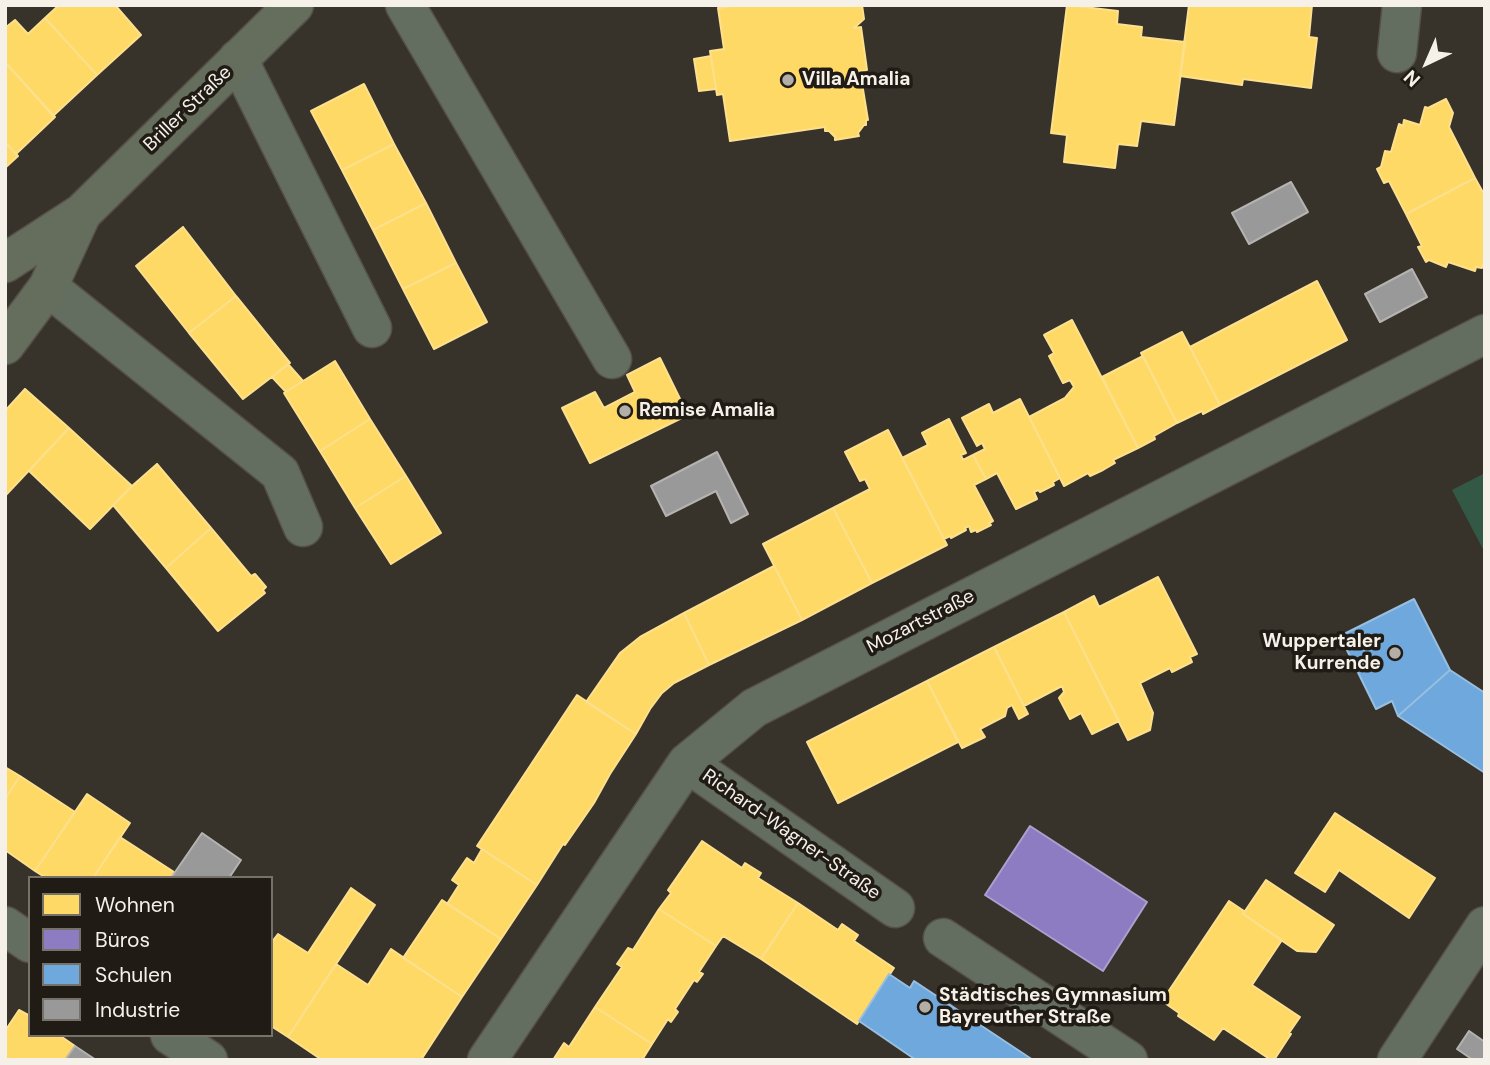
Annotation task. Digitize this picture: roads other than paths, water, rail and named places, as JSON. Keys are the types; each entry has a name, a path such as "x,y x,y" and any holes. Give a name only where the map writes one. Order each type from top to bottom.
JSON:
{"main road":[{"name":"Briller Straße","path":"5,263 82,213 295,5"},
{"name":"Briller Straße","path":"5,345 48,287 82,213"}],"street":[{"path":"405,5 611,359"},
{"path":"1397,52 1402,5"},
{"path":"238,59 372,328"},
{"path":"48,287 280,473 303,527"},
{"name":"Mozartstraße","path":"487,1060 687,763 754,708 1485,334"},
{"name":"Richard-Wagner-Straße","path":"687,763 895,908"},
{"path":"5,926 28,942"},
{"path":"1396,1060 1485,926"},
{"path":"943,938 1128,1060"},
{"path":"173,1037 208,1060"}],"place":[{"name":"Villa Amalia","path":"788,80"},
{"name":"Remise Amalia","path":"625,411"},
{"name":"Wuppertaler Kurrende","path":"1395,653"},
{"name":"Städtisches Gymnasium Bayreuther Straße","path":"925,1007"}]}
